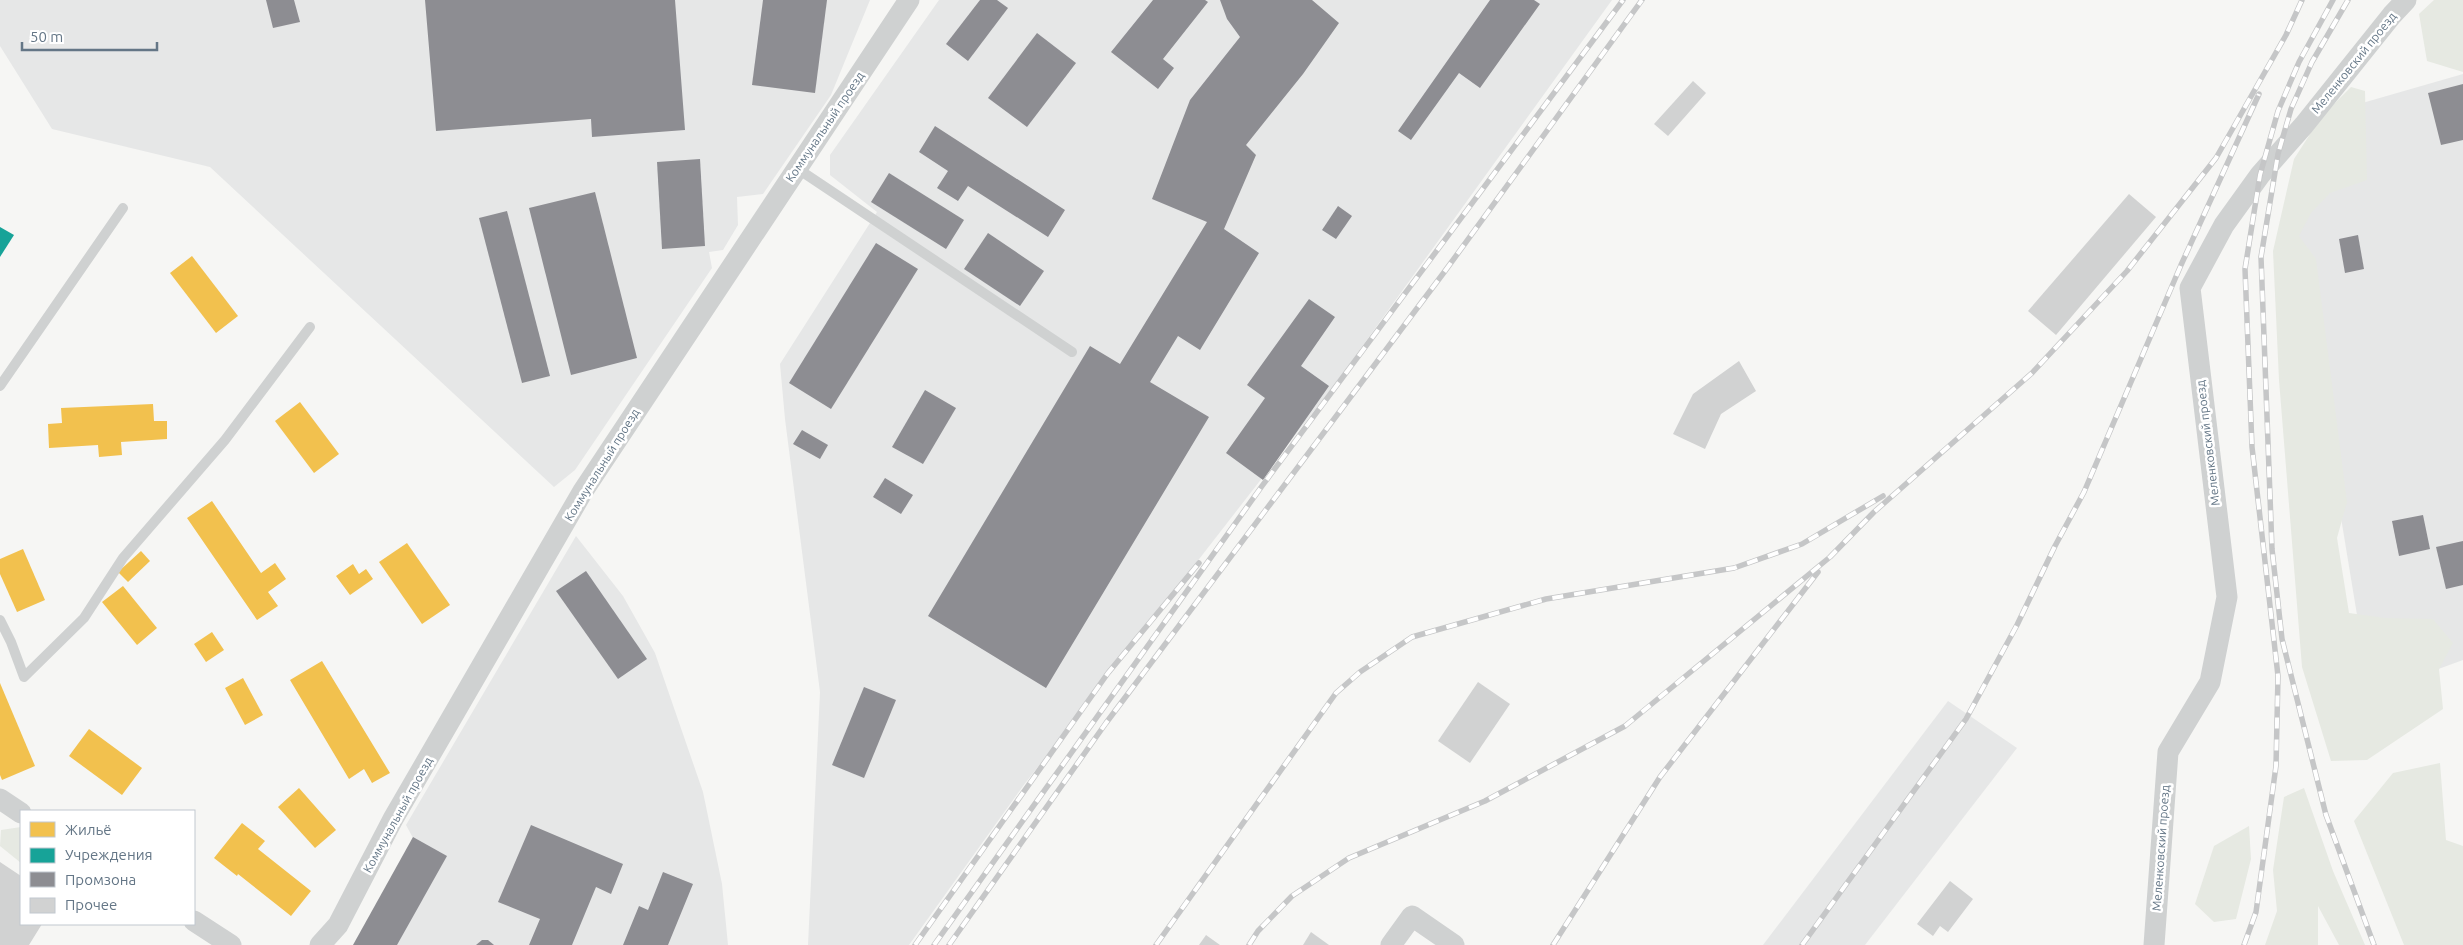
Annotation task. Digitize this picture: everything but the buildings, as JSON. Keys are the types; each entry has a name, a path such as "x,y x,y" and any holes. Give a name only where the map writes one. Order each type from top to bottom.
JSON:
{"street":[{"name":"Коммунальный проезд","path":"320,945 338,925 393,819 583,491 753,232 798,169 909,0"},
{"name":"Меленковский проезд","path":"2154,945 2168,752 2210,682 2227,597 2190,288 2224,225 2260,175 2304,125 2406,0"},
{"path":"1391,945 1412,916 1454,945"},
{"path":"195,922 231,945"}],"lane":[{"path":"798,169 1072,352"},
{"path":"0,386 122,208"},
{"path":"0,620 11,642 24,677 84,618 123,558 225,440 310,327"}],"shaded area":[{"path":"0,0 870,0 831,95 763,194 737,197 738,225 723,250 709,252 712,268 575,470 554,487 210,167 52,129 0,46"},
{"path":"939,0 1612,0 1335,384 1023,786 909,945 808,945 820,692 785,419 780,364 877,212 830,175 830,155"},
{"path":"2434,0 2463,0 2463,72 2427,61 2419,14"},
{"path":"2463,74 2463,660 2370,694 2294,232 2331,112"},
{"path":"2351,87 2365,91 2367,180 2330,193 2311,213 2299,236 2316,259 2347,502 2337,538 2349,613 2385,618 2433,619 2453,643 2439,669 2443,709 2367,760 2331,761 2302,667 2279,380 2273,251 2294,159 2321,117"},
{"path":"576,536 623,596 655,653 703,792 722,884 728,945 353,945 413,838 406,825"},
{"path":"1948,701 2017,748 1865,945 1763,945"},
{"path":"2440,763 2446,840 2463,846 2463,945 2404,945 2354,821 2393,773"},
{"path":"2304,788 2333,871 2365,945 2339,945 2318,906 2318,945 2265,945 2277,911 2273,870 2284,797"},
{"path":"2249,826 2251,859 2236,919 2214,922 2195,904 2214,846"},
{"path":"20,827 20,862 0,846 1,830"}],"railway":[{"path":"934,945 1262,486 1623,0"},
{"path":"949,945 1106,723 1445,271 1642,0"},
{"path":"1249,945 1258,931 1292,896 1349,858 1485,801 1625,726 1830,557 1874,512 2032,373 2127,271 2216,158 2286,35 2302,0"},
{"path":"2244,945 2256,912 2276,766 2278,676 2252,447 2245,269 2260,175 2278,111 2299,62 2333,0"},
{"path":"2348,0 2312,62 2291,109 2278,154 2261,257 2272,549 2282,639 2326,815 2374,945"},
{"path":"1802,945 1966,719 2017,625 2055,546 2084,492 2181,265 2259,94"},
{"path":"1156,945 1336,693 1360,672 1412,637 1546,599 1734,568 1802,544 1883,496"},
{"path":"915,945 1108,673 1199,563"},
{"path":"1553,945 1660,777 1818,572"}]}
